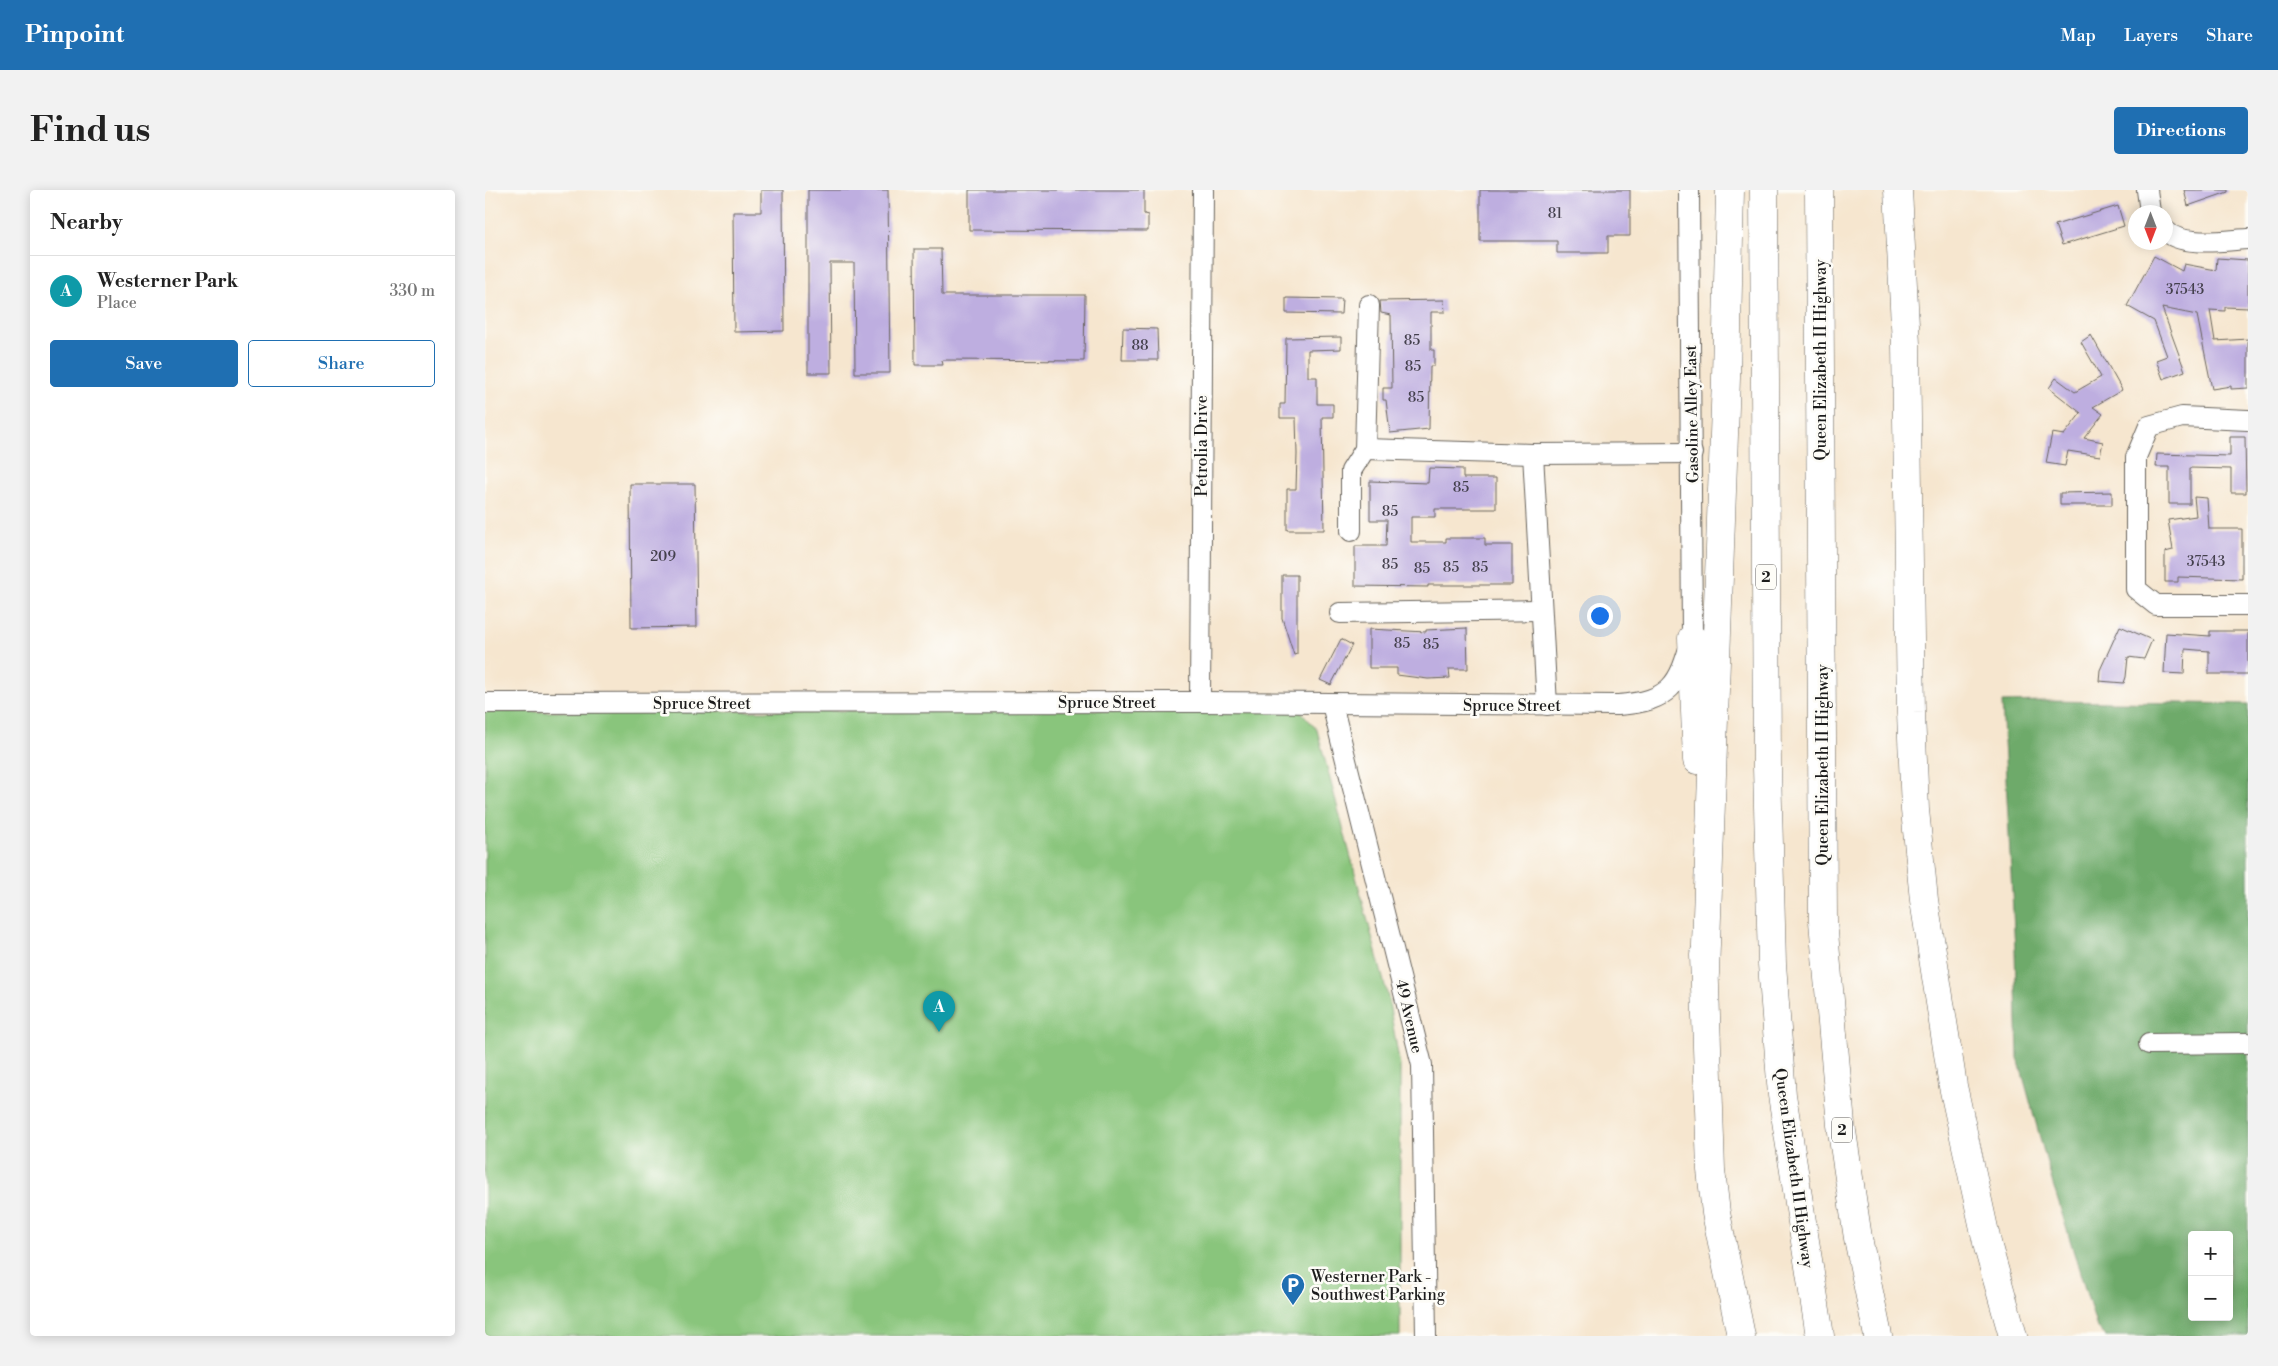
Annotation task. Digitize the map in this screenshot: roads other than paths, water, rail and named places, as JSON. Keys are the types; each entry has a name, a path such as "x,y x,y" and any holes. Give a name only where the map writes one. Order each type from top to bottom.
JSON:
{"highway":[{"path":"1705,973 1726,398 1730,190"},
{"name":"Queen Elizabeth II Highway","path":"1764,190 1767,757 1772,964 1782,1095 1820,1336"},
{"name":"Queen Elizabeth II Highway","path":"1819,190 1823,921 1841,1126 1858,1238 1878,1336"},
{"path":"1898,190 1906,344 1911,713 1916,819 1924,900 1953,1086 1988,1247 2013,1334"},
{"path":"1692,638 1711,1170 1716,1212 1741,1336"}],"street":[{"name":"Petrolia Drive","path":"1200,702 1203,190"},
{"name":"Gasoline Alley East","path":"1689,190 1692,638"},
{"path":"2147,190 2149,205"},
{"path":"2173,237 2199,242 2248,239"},
{"path":"1351,531 1351,471 1365,449 1369,305"},
{"path":"2248,420 2182,417 2149,426 2136,457 2136,589 2155,604 2248,605"},
{"path":"1365,449 1533,454 1692,453"},
{"path":"1533,454 1547,705"},
{"path":"1340,613 1541,610"},
{"name":"Spruce Street","path":"485,703 1200,702 1618,705 1635,704 1650,699 1673,686 1680,676 1692,638"},
{"name":"49 Avenue","path":"1332,704 1416,1036 1421,1065 1426,1336"},
{"path":"2149,1044 2248,1043"}],"place":[{"name":"Westerner Park","path":"939,1032"},
{"name":"Westerner Park - Southwest Parking","path":"1293,1306"}]}
